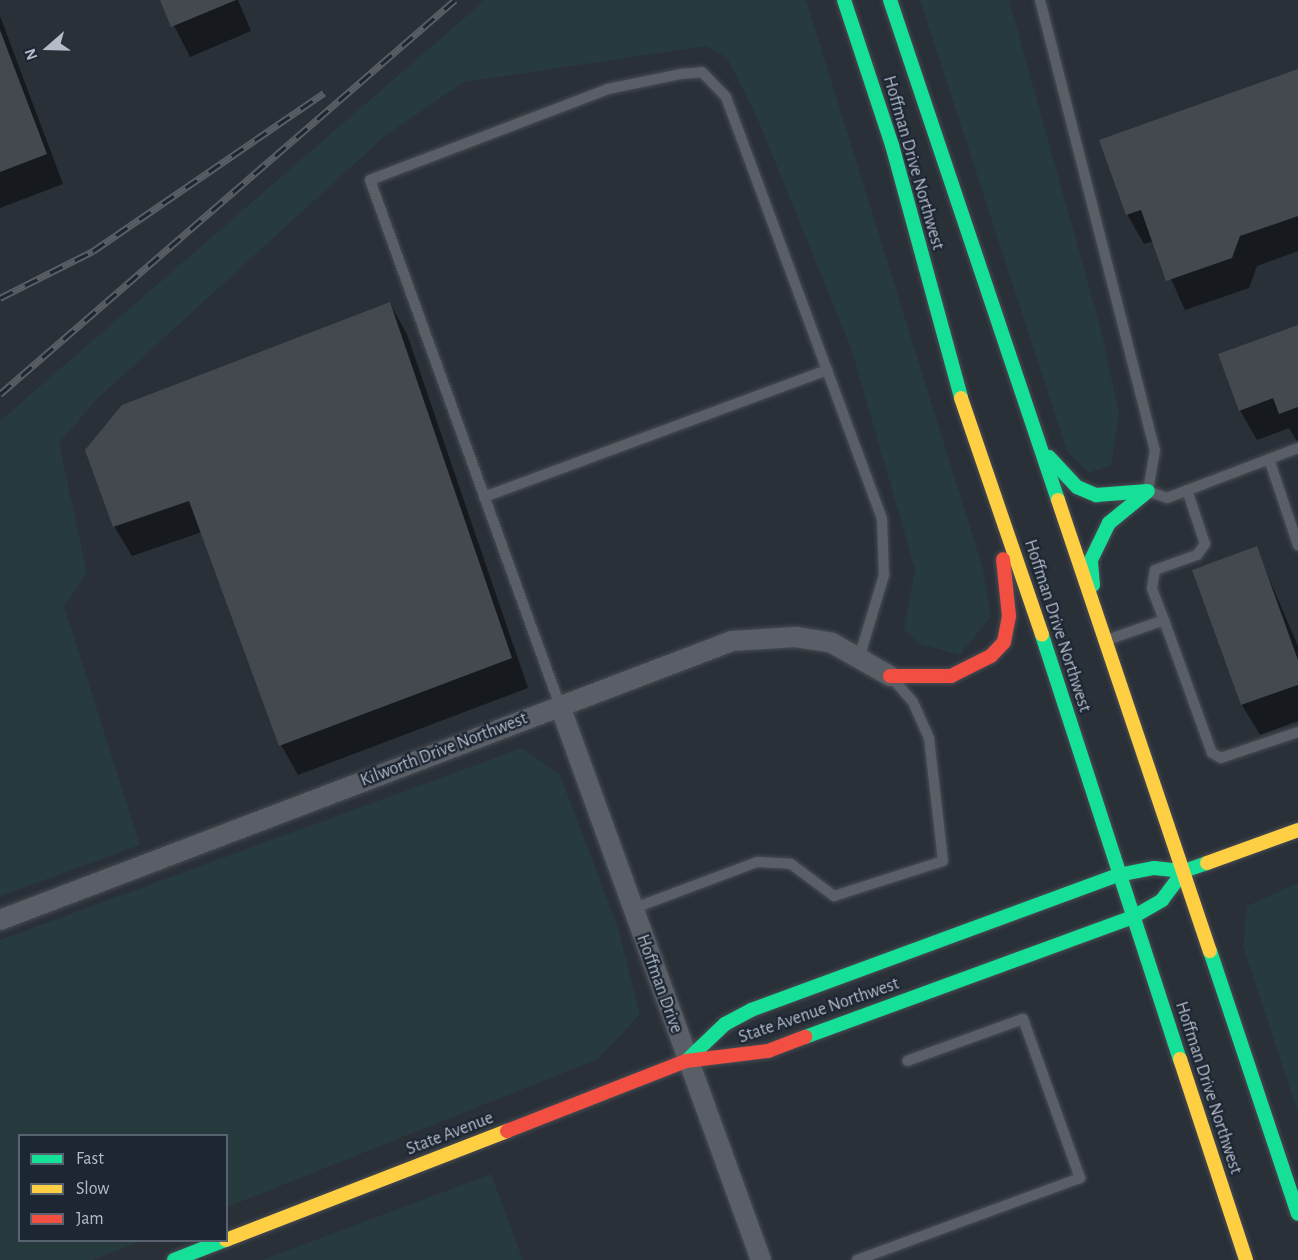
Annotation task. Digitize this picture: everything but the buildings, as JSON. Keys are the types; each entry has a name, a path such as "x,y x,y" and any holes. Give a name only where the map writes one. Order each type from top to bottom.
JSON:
{"main road":[{"name":"Hoffman Drive Northwest","path":"844,0 892,145 977,455 996,495 1118,875 1246,1260"},
{"name":"Hoffman Drive Northwest","path":"890,0 1036,439 1107,640 1298,1214"},
{"path":"1036,439 1077,487 1096,495 1148,491"},
{"path":"890,676 951,676 972,670 1004,642 1007,574 977,455"},
{"path":"1094,604 1091,560 1099,541 1123,508 1148,491"},
{"name":"State Avenue Northwest","path":"686,1061 725,1024 751,1010 1118,875 1154,868 1184,871 1298,830"},
{"name":"State Avenue Northwest","path":"686,1061 768,1052 1133,917 1162,900 1184,871"},
{"name":"State Avenue","path":"228,1239 686,1061"},
{"path":"1237,1235 1241,1260"},
{"name":"State Avenue","path":"174,1260 221,1242"}],"street":[{"name":"Kilworth Drive Northwest","path":"0,920 732,640 796,637 860,655 890,676"},
{"name":"Hoffman Drive","path":"560,706 686,1061 761,1260"}],"lane":[{"path":"1040,0 1155,450 1148,491 1167,498 1298,448"},
{"path":"560,706 370,180 586,96 681,74 702,72 717,82 882,519 887,548 860,655"},
{"path":"484,497 827,370"},
{"path":"1269,459 1298,545"},
{"path":"1187,490 1205,544 1197,555 1155,570 1152,588 1212,753 1221,758 1298,732"},
{"path":"1107,640 1164,620"},
{"path":"632,909 757,862 791,864 834,897 944,861 929,738 913,702 890,676"},
{"path":"857,1260 884,1255 1080,1178 1023,1019 907,1061"}],"green space":[{"path":"485,0 806,0 983,569 991,616 960,655 920,644 904,629 915,569 851,348 756,115 727,58 706,46 464,82 386,135 96,400 59,443 87,573 64,606 140,845 0,896 0,421"},
{"path":"920,0 1009,0 1101,330 1119,413 1111,465 1089,473 1067,451"},
{"path":"522,748 560,775 617,925 640,1014 598,1059 228,1207 228,1134 18,1134 18,1242 138,1242 92,1260 0,1260 0,940"},
{"path":"1298,883 1298,1113 1243,946 1247,906"},
{"path":"491,1174 523,1260 262,1260"}],"railway":[{"path":"0,394 455,0"},
{"path":"0,298 93,251 324,93"}],"traffic: fast":[{"path":"844,0 892,145 961,398"},
{"path":"890,0 1058,500"},
{"path":"1049,457 1077,487 1096,495 1148,491"},
{"path":"1093,585 1091,560 1109,523 1147,492"},
{"path":"1042,635 1180,1059"},
{"path":"686,1061 725,1024 751,1010 1118,875 1154,868 1184,871 1207,863"},
{"path":"805,1037 1133,917 1162,900 1184,871"},
{"path":"1210,951 1298,1214"},
{"path":"174,1260 220,1242"}],"traffic: slow":[{"path":"961,398 1042,635"},
{"path":"1058,500 1210,951"},
{"path":"1207,863 1298,830"},
{"path":"1180,1059 1246,1260"},
{"path":"228,1239 507,1131"}],"traffic: jam":[{"path":"890,676 951,676 991,656 1004,642 1009,616 1003,559"},
{"path":"507,1131 686,1061 768,1051 805,1037"}]}
